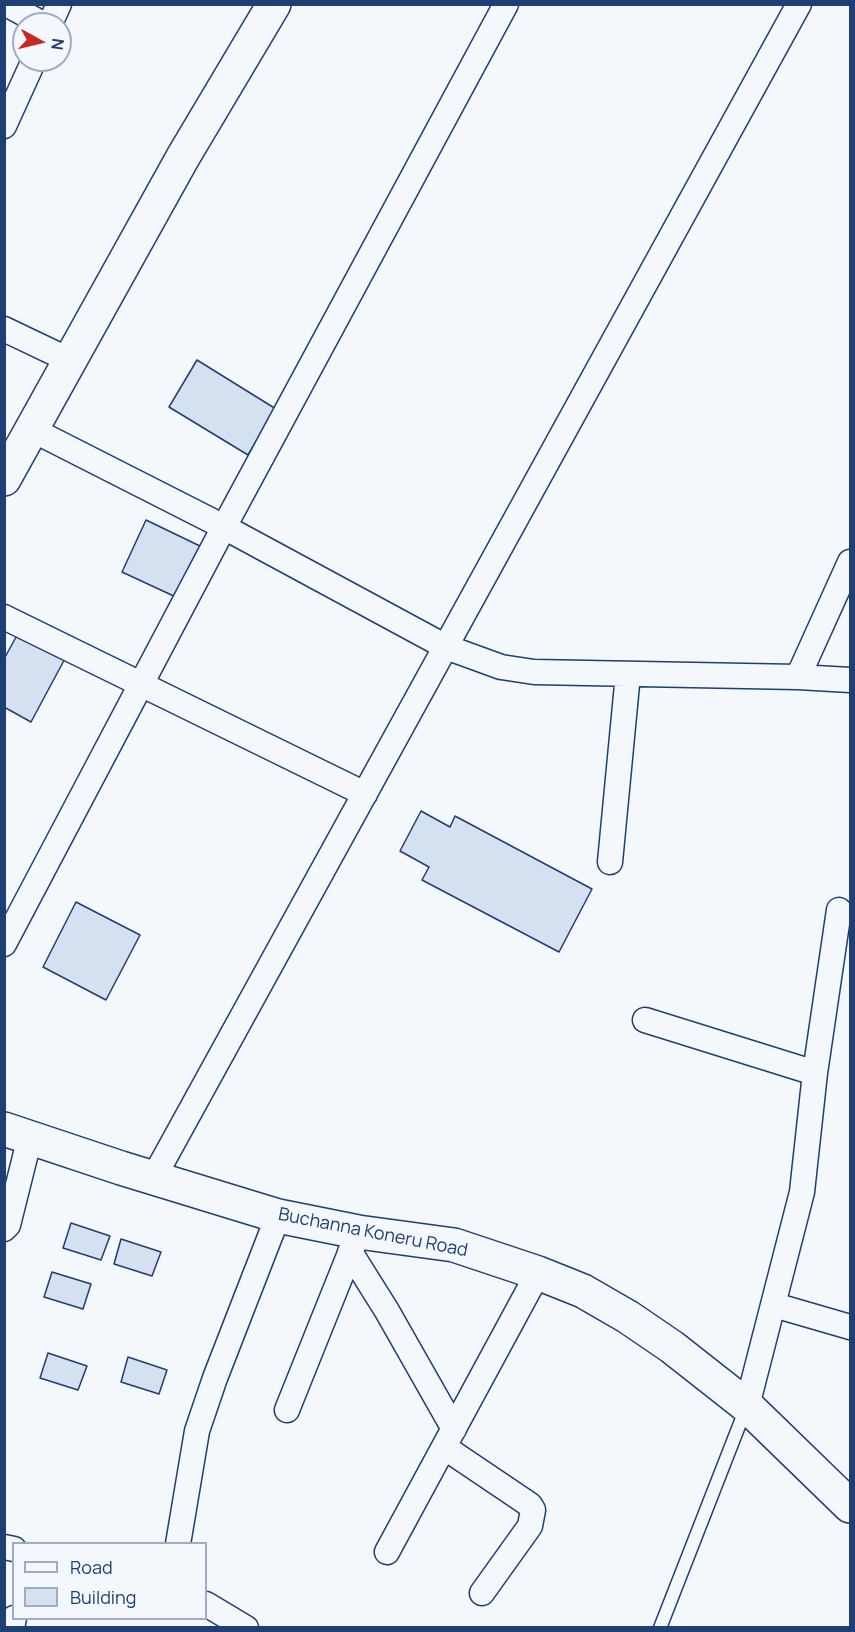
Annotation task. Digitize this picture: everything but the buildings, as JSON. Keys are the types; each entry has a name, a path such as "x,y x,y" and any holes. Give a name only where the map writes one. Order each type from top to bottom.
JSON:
{"street":[{"path":"6,4 21,12"},
{"path":"4,479 183,157 274,4"},
{"path":"4,944 224,527 506,4"},
{"path":"154,1177 799,4"},
{"path":"4,126 29,72"},
{"path":"4,329 71,362"},
{"path":"33,430 224,527 446,647 501,667 534,672 850,680"},
{"path":"798,677 850,562"},
{"path":"4,617 365,794"},
{"path":"610,862 628,674"},
{"path":"747,1406 802,1192 815,1072 839,910"},
{"path":"645,1020 815,1072"},
{"path":"4,1229 8,1225 17,1133"},
{"name":"Buchanna Koneru Road","path":"17,1133 354,1242 454,1245 537,1273 582,1292 628,1317 672,1347 747,1406 850,1506"},
{"path":"178,1542 197,1431 215,1378 278,1216"},
{"path":"287,1410 354,1242"},
{"path":"354,1242 449,1438 530,1505 533,1510 530,1526 482,1593"},
{"path":"387,1552 537,1273"},
{"path":"774,1305 850,1327"},
{"path":"207,1605 246,1628"}],"lane":[{"path":"660,1628 747,1406"}]}
